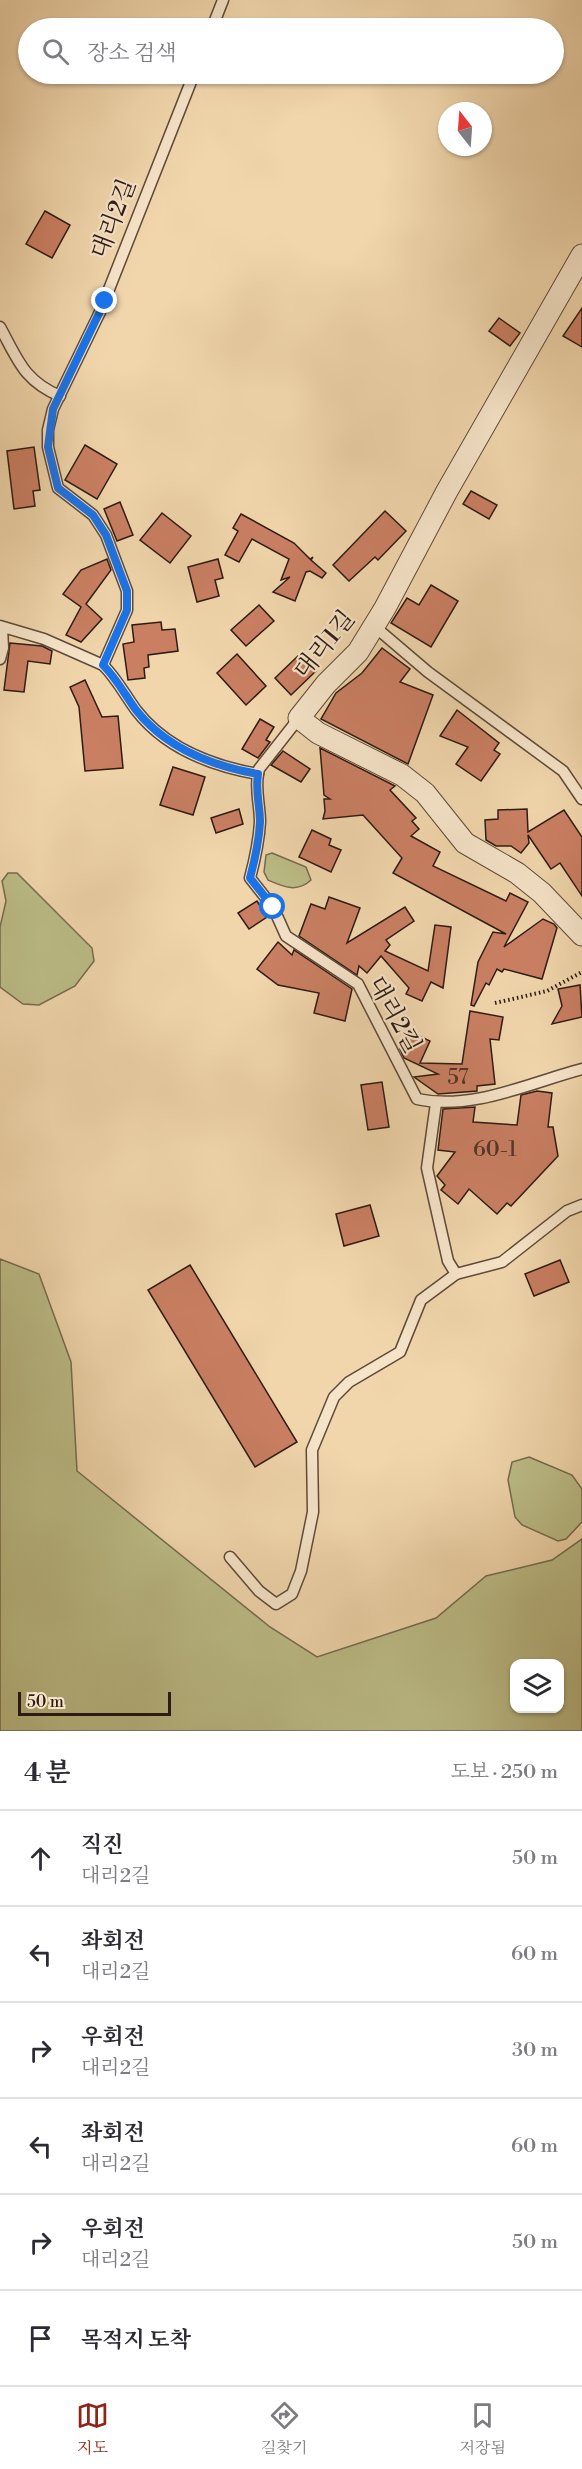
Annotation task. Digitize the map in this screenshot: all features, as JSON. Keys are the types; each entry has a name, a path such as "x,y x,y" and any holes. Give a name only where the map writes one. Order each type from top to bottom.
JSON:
{"street":[{"name":"대리1길","path":"582,255 447,491 374,626 358,652 326,684 299,718 318,733 402,774 425,793 465,843 517,873 542,893 582,935"}],"lane":[{"path":"216,18 223,0"},
{"name":"대리2길","path":"103,665 127,610 127,591 119,565 93,515 58,488 48,447 53,409 105,301 190,84"},
{"path":"0,327 25,371 36,384 60,396"},
{"path":"0,659 3,648 1,626 44,639 103,665 118,680 136,710 163,737 185,752 214,763 258,774 259,769 299,718"},
{"path":"374,626 428,672 563,771 582,798"},
{"name":"대리2길","path":"258,774 255,791 260,819 258,849 250,878 273,907 286,936 358,984 417,1099 436,1103"},
{"path":"456,1274 448,1261 427,1168 436,1103 497,1095 582,1070"},
{"path":"230,1557 259,1591 276,1604 292,1594 301,1571 313,1512 312,1450 334,1397 349,1382 400,1352 421,1300 456,1274 502,1262 567,1211 582,1205"}],"path":[{"path":"495,1003 547,991 582,972"}],"green space":[{"path":"272,853 306,867 311,880 301,886 290,888 268,880 264,872 266,855"},
{"path":"8,873 17,873 92,948 94,961 75,986 39,1005 23,1004 0,987 0,927 6,901 2,881"},
{"path":"0,1259 39,1274 71,1362 77,1471 270,1627 317,1657 436,1618 486,1576 552,1560 582,1539 582,1731 0,1731"},
{"path":"529,1457 572,1475 582,1489 582,1522 566,1539 558,1541 522,1525 515,1517 508,1480 512,1462"}],"building":[{"path":"45,211 70,225 52,258 26,244"},
{"path":"582,308 582,347 563,336"},
{"path":"499,318 520,333 510,346 489,331"},
{"path":"85,445 117,464 97,499 65,480"},
{"path":"34,447 40,490 33,491 35,506 14,509 7,451"},
{"path":"471,491 497,505 489,519 463,504"},
{"path":"120,502 133,535 117,541 104,509"},
{"path":"385,511 406,531 378,560 375,557 349,581 333,565"},
{"path":"162,513 191,536 170,563 140,540"},
{"path":"241,514 294,543 310,559 313,557 311,560 326,573 322,578 310,571 306,572 295,601 273,592 290,577 281,580 289,559 252,539 239,562 225,555 238,531 233,528"},
{"path":"107,559 111,570 86,604 102,619 81,642 66,635 81,607 63,594 81,570"},
{"path":"218,559 223,578 215,580 219,596 197,602 188,567"},
{"path":"431,585 458,601 431,647 391,623 407,598 419,605"},
{"path":"259,605 274,621 246,646 231,630"},
{"path":"161,622 162,630 175,629 178,651 148,655 149,667 144,668 145,678 128,680 123,644 134,642 132,625"},
{"path":"10,643 42,646 52,651 50,664 28,661 24,692 4,690"},
{"path":"382,648 410,669 400,682 433,695 408,764 321,719 336,693 362,673"},
{"path":"237,654 266,686 246,705 217,673"},
{"path":"300,654 316,671 291,695 275,678"},
{"path":"85,680 102,717 118,716 123,768 85,771 79,707 70,687"},
{"path":"457,710 499,743 494,750 500,754 481,781 456,764 468,747 440,736"},
{"path":"260,719 274,727 266,740 270,742 258,758 242,749"},
{"path":"320,748 395,786 390,790 416,818 412,821 419,829 411,836 440,852 433,866 506,901 510,893 528,902 504,947 543,919 554,924 557,928 542,979 504,969 502,972 497,969 489,985 486,983 474,1006 471,1005 478,962 493,932 506,934 393,873 402,858 363,815 323,819 324,799 330,799 324,795"},
{"path":"283,751 310,769 301,782 271,765"},
{"path":"173,767 205,777 193,815 160,805"},
{"path":"239,809 243,824 216,833 211,818"},
{"path":"527,809 528,832 564,810 582,837 582,896 560,863 551,869 528,835 529,843 521,853 511,846 496,846 486,840 485,820 498,819 498,810"},
{"path":"312,830 331,839 329,845 341,850 331,872 299,857"},
{"path":"329,897 360,908 347,943 405,907 414,921 386,940 390,945 385,951 428,971 435,925 451,927 443,988 431,982 422,1001 406,994 409,988 381,956 367,973 359,966 357,975 299,936 311,904 325,909"},
{"path":"257,901 267,917 249,929 238,913"},
{"path":"278,942 292,955 294,950 352,989 345,1021 314,1013 319,993 278,985 257,969"},
{"path":"580,985 582,1017 552,1024 562,1006 558,989"},
{"path":"470,1011 503,1017 499,1040 490,1039 495,1084 477,1086 477,1091 438,1094 414,1077 438,1074 404,1058 400,1049 409,1031 430,1041 420,1063 462,1064"},
{"path":"382,1082 389,1127 368,1130 361,1085"},
{"path":"537,1091 552,1093 548,1127 553,1127 558,1156 511,1206 507,1203 497,1214 469,1189 458,1204 441,1190 445,1185 437,1176 455,1152 438,1150 443,1109 475,1107 473,1122 517,1125 521,1095"},
{"path":"370,1205 379,1236 344,1246 336,1214"},
{"path":"560,1260 569,1282 534,1296 525,1274"},
{"path":"190,1265 297,1442 255,1467 148,1290"}],"route":[{"path":"105,301 53,409 48,430 48,447 58,488 73,502 93,515 106,535 127,591 127,610 103,665 118,680 136,710 163,737 185,752 214,763 258,774 255,791 260,819 258,849 250,878 273,907"}]}
